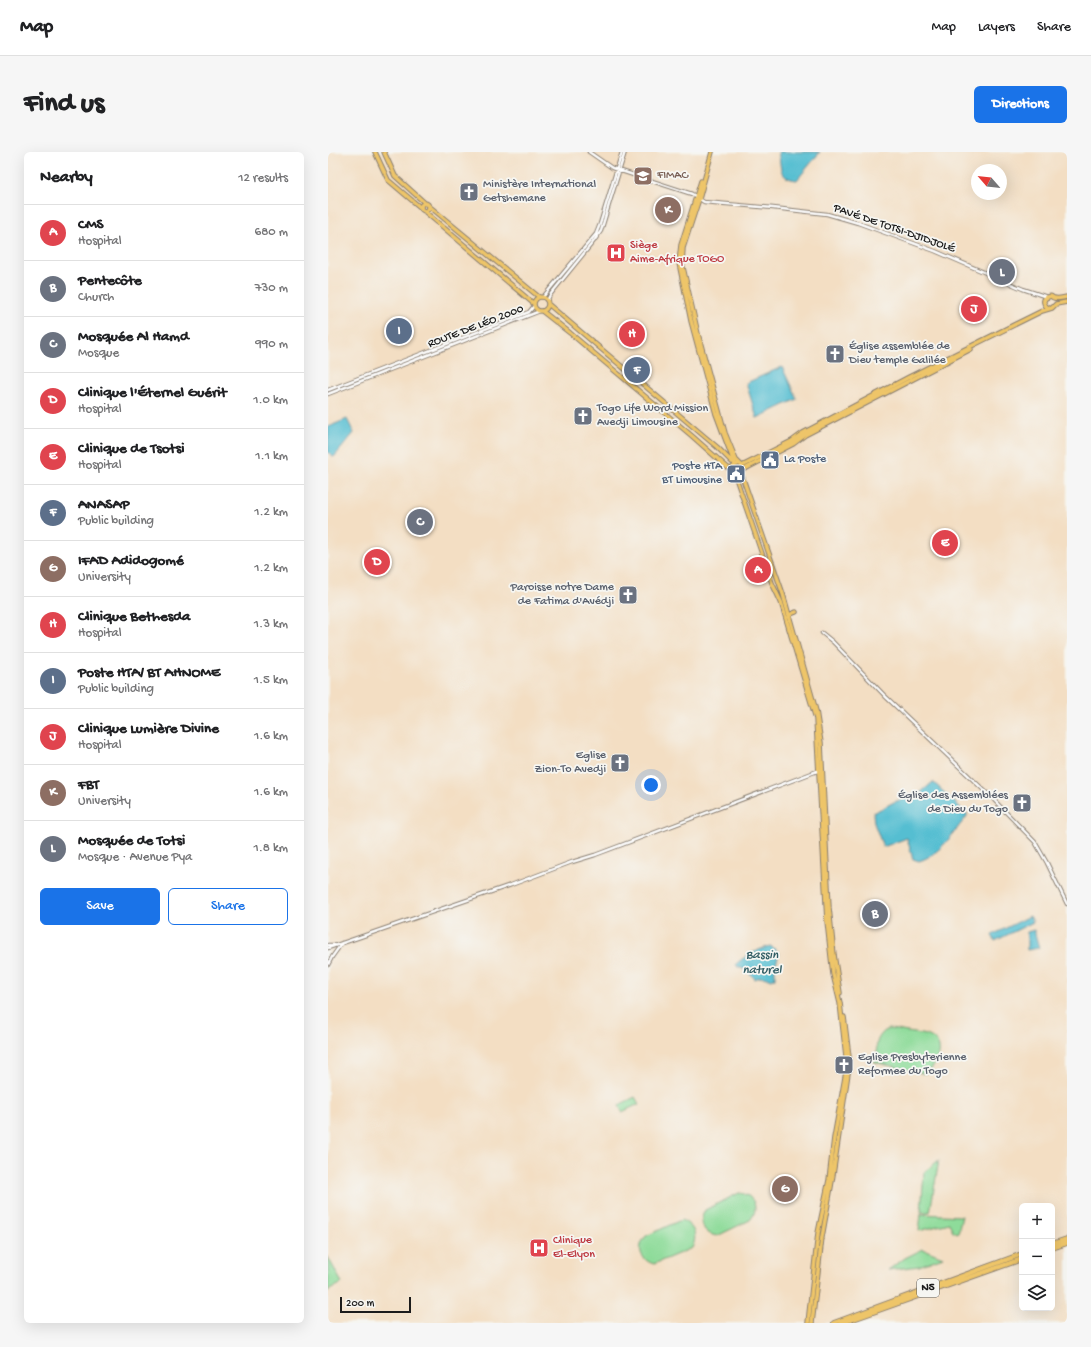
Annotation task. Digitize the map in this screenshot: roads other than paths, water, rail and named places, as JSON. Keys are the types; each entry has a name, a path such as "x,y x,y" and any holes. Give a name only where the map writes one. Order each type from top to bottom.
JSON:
{"highway":[{"path":"1055,1243 1067,1239"},
{"path":"1055,1247 1067,1243"},
{"name":"N5","path":"1001,1264 1019,1255"},
{"name":"N5","path":"834,1323 1001,1264 1019,1260"},
{"name":"N5","path":"842,1323 964,1277"}],"main road":[{"path":"375,152 388,180 534,305 536,309 562,326 728,468 738,468 793,444 805,435 972,349 1002,331 1042,311 1050,309 1056,304 1067,302"},
{"path":"384,152 395,176 427,205 541,297 723,452 738,468"},
{"path":"710,152 683,248 682,263 698,334 725,433 782,594 818,718 827,921 834,974 840,1003 846,1056 846,1072 834,1138 829,1180 818,1233 808,1323"},
{"path":"698,198 681,245 679,263 695,334 716,414 728,448 738,468 735,475 772,583 781,602 814,710 817,733 829,908 834,955 849,1057 832,1181 822,1237 812,1323"},
{"path":"422,210 422,205 427,205"},
{"path":"422,210 428,210 427,205"},
{"path":"534,305 535,300 541,297"},
{"path":"1042,311 1047,297 1067,297"},
{"path":"1055,298 1056,304"},
{"path":"541,311 545,309 547,303"},
{"path":"1045,305 1050,309"},
{"path":"723,452 725,452 728,448"},
{"path":"735,475 738,468"},
{"path":"789,617 791,614 796,612"}],"street":[{"name":"PAVÉ DE TOTSI-DJIDJOLÉ","path":"590,152 618,171 672,187 704,202 828,214 858,223 935,251 989,275 1047,297"},
{"path":"547,303 550,295 599,235 603,226 622,152"},
{"path":"541,297 596,234 625,152"},
{"path":"1039,295 1045,305"},
{"name":"ROUTE DE LÉO 2000","path":"328,390 529,312 534,305"},
{"name":"ROUTE DE LÉO 2000","path":"328,394 541,311"},
{"path":"822,632 885,696 986,792 1035,842 1067,904"},
{"path":"328,948 511,885 572,862 595,856 820,770"},
{"path":"328,964 342,943"},
{"path":"328,945 337,945"}],"water":[{"path":"778,152 820,152 797,180 786,177 783,174 780,167"},
{"path":"782,367 797,399 757,418 746,383"},
{"path":"347,419 354,433 334,457 328,452 328,427"},
{"path":"933,782 967,814 952,836 934,854 919,861 913,859 907,838 883,847 874,823 873,813 894,802 919,794"},
{"path":"1030,916 1033,922 995,941 992,935"},
{"path":"1034,930 1039,948 1027,950 1027,932"},
{"name":"Bassin naturel","path":"770,946 779,954 775,967 775,978 772,980 763,977 755,979 746,970 738,967 736,964 752,953"}],"place":[{"name":"FIMAC","path":"643,176"},
{"name":"Ministère International Getshemane","path":"469,192"},
{"name":"FBT","path":"668,210"},
{"name":"Siège Aime-Afrique TOGO","path":"616,253"},
{"name":"Mosquée de Totsi","path":"1002,272"},
{"name":"Clinique Lumière Divine","path":"974,309"},
{"name":"Poste HTA/ BT AHNOME","path":"399,331"},
{"name":"Clinique Bethesda","path":"632,334"},
{"name":"Église assemblée de Dieu temple Galilée","path":"835,354"},
{"name":"ANASAP","path":"637,370"},
{"name":"Togo Life Word Mission Avedji Limousine","path":"583,416"},
{"name":"La Poste","path":"770,460"},
{"name":"Poste HTA BT Limousine","path":"736,474"},
{"name":"Mosquée Al Hamd","path":"420,522"},
{"name":"Clinique de Tsotsi","path":"945,543"},
{"name":"Clinique l'Éternel Guérit","path":"377,562"},
{"name":"CMS","path":"758,570"},
{"name":"Paroisse notre Dame de Fatima d'Avédji","path":"628,595"},
{"name":"Eglise Zion-To Avedji","path":"620,763"},
{"name":"Église des Assemblées de Dieu du Togo","path":"1022,803"},
{"name":"Pentecôte","path":"875,914"},
{"name":"Eglise Presbyterienne Reformee du Togo","path":"844,1065"},
{"name":"IFAD Adidogomé","path":"785,1189"},
{"name":"Clinique El-Elyon","path":"539,1248"}]}
